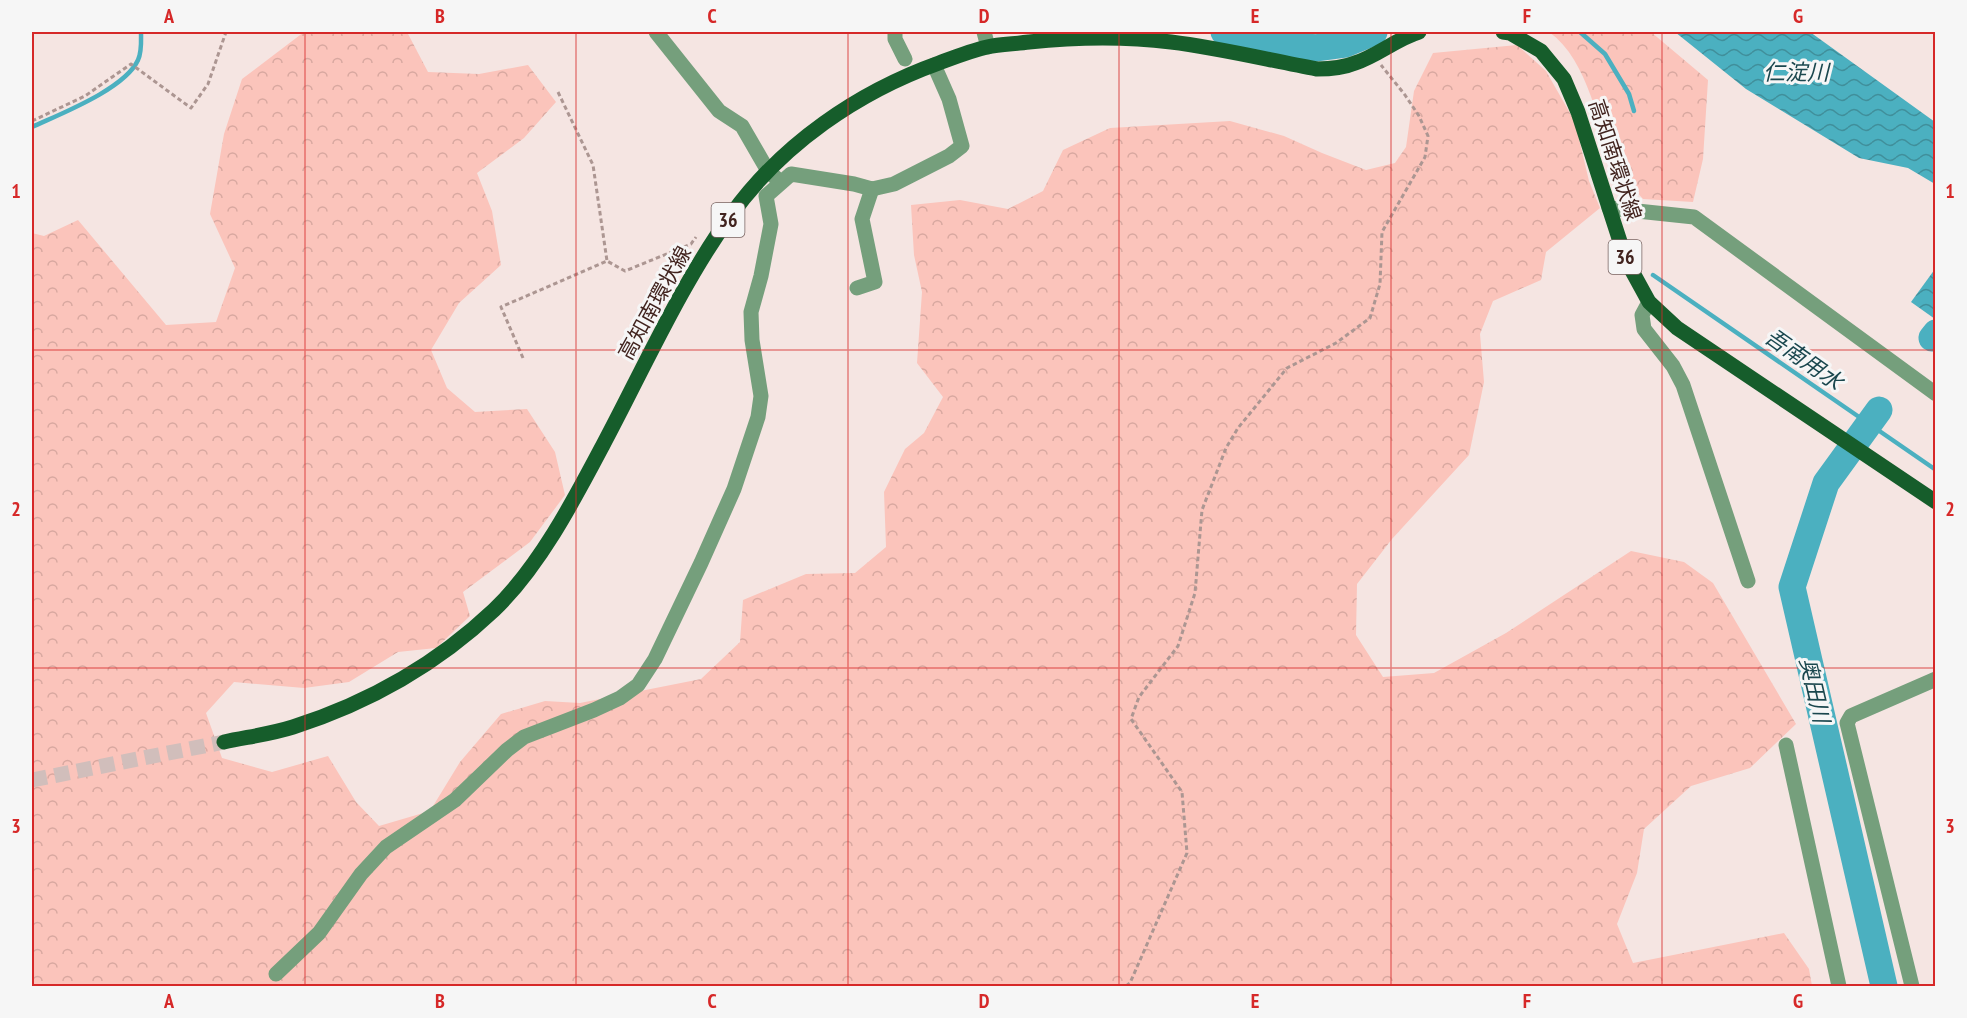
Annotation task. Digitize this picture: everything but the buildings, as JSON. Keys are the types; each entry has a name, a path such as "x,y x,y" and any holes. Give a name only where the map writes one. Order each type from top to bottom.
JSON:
{"main road":[{"name":"高知南環状線","path":"224,742 290,728 346,708 401,681 451,647 496,608 540,555 583,483 693,273 731,214 768,171 802,140 840,112 890,82 988,47 1063,38 1110,37 1170,42 1317,69 1356,63 1419,32"},
{"name":"高知南環状線","path":"1503,32 1510,33 1541,51 1564,79 1578,112 1626,260 1649,302 1677,328 1935,502"}],"street":[{"path":"656,32 719,111 742,126 768,171 780,183"},
{"path":"895,32 895,39 905,59"},
{"path":"984,32 988,47"},
{"path":"276,974 319,933 361,874 386,847 455,800 507,750 524,737 594,711 620,698 638,685 650,668 701,563 724,510 758,417 761,396 752,340 751,312 771,224 766,196 791,174 872,189 894,184 949,156 962,146 948,99 934,65"},
{"path":"858,288 875,282 862,219 872,189"},
{"path":"1609,208 1694,217 1935,394"},
{"path":"1649,302 1642,315 1644,329 1673,366 1683,385 1748,581"},
{"path":"1912,987 1847,723 1851,716 1935,678"},
{"path":"1786,745 1839,987"}],"path":[{"path":"32,121 85,96 131,64 191,108 208,84 226,32"},
{"path":"1126,987 1130,983 1187,852 1182,792 1131,719 1139,697 1178,646 1195,593 1202,510 1226,448 1238,428 1287,368 1336,343 1370,318 1380,284 1382,232 1425,157 1428,136 1419,116 1372,55"},
{"path":"558,92 593,165 607,261"},
{"path":"607,261 625,271 691,244 698,235"},
{"path":"523,358 501,307 607,261"}],"green space":[{"path":"304,32 407,32 428,72 479,74 528,65 556,102 524,138 477,173 492,211 501,265 459,303 431,350 447,388 475,412 527,409 555,452 565,495 530,542 463,592 470,616 436,648 398,652 349,682 304,688 234,682 206,713 222,758 272,772 328,756 356,802 379,826 430,811 460,762 501,714 545,701 580,703 701,679 740,642 743,600 806,574 855,573 886,547 884,492 905,449 924,433 943,397 917,363 922,292 914,255 911,205 960,200 1008,209 1043,191 1063,150 1110,128 1230,121 1284,136 1366,170 1395,163 1406,147 1414,91 1433,53 1517,45 1546,71 1575,122 1589,181 1600,208 1546,252 1541,280 1493,301 1480,334 1484,382 1469,455 1392,539 1357,584 1356,635 1383,677 1434,673 1506,633 1631,551 1684,562 1713,583 1796,724 1750,768 1691,786 1644,829 1637,873 1617,924 1633,963 1784,933 1809,969 1812,986 32,986 32,233 44,236 78,220 166,325 216,322 235,268 210,214 224,134 242,79"},
{"path":"1549,32 1651,32 1708,80 1703,159 1693,202 1643,199 1627,181 1611,153 1583,77 1563,44"}],"water":[{"name":"仁淀川","path":"1675,32 1810,32 1935,122 1935,184 1908,168 1859,158 1746,89"},
{"path":"1935,269 1935,319 1911,302"}],"waterway":[{"path":"32,127 91,100 120,81 131,71 138,60 141,50 141,32"},
{"path":"1224,32 1315,48 1345,44 1374,32"},
{"path":"1580,32 1605,54 1629,94 1634,111"},
{"name":"吾南用水","path":"1653,275 1936,470"},
{"name":"奥田川","path":"1932,338 1936,333"},
{"name":"奥田川","path":"1879,410 1826,483 1792,587 1884,986"}],"tunnel":[{"path":"32,780 224,742"}]}
